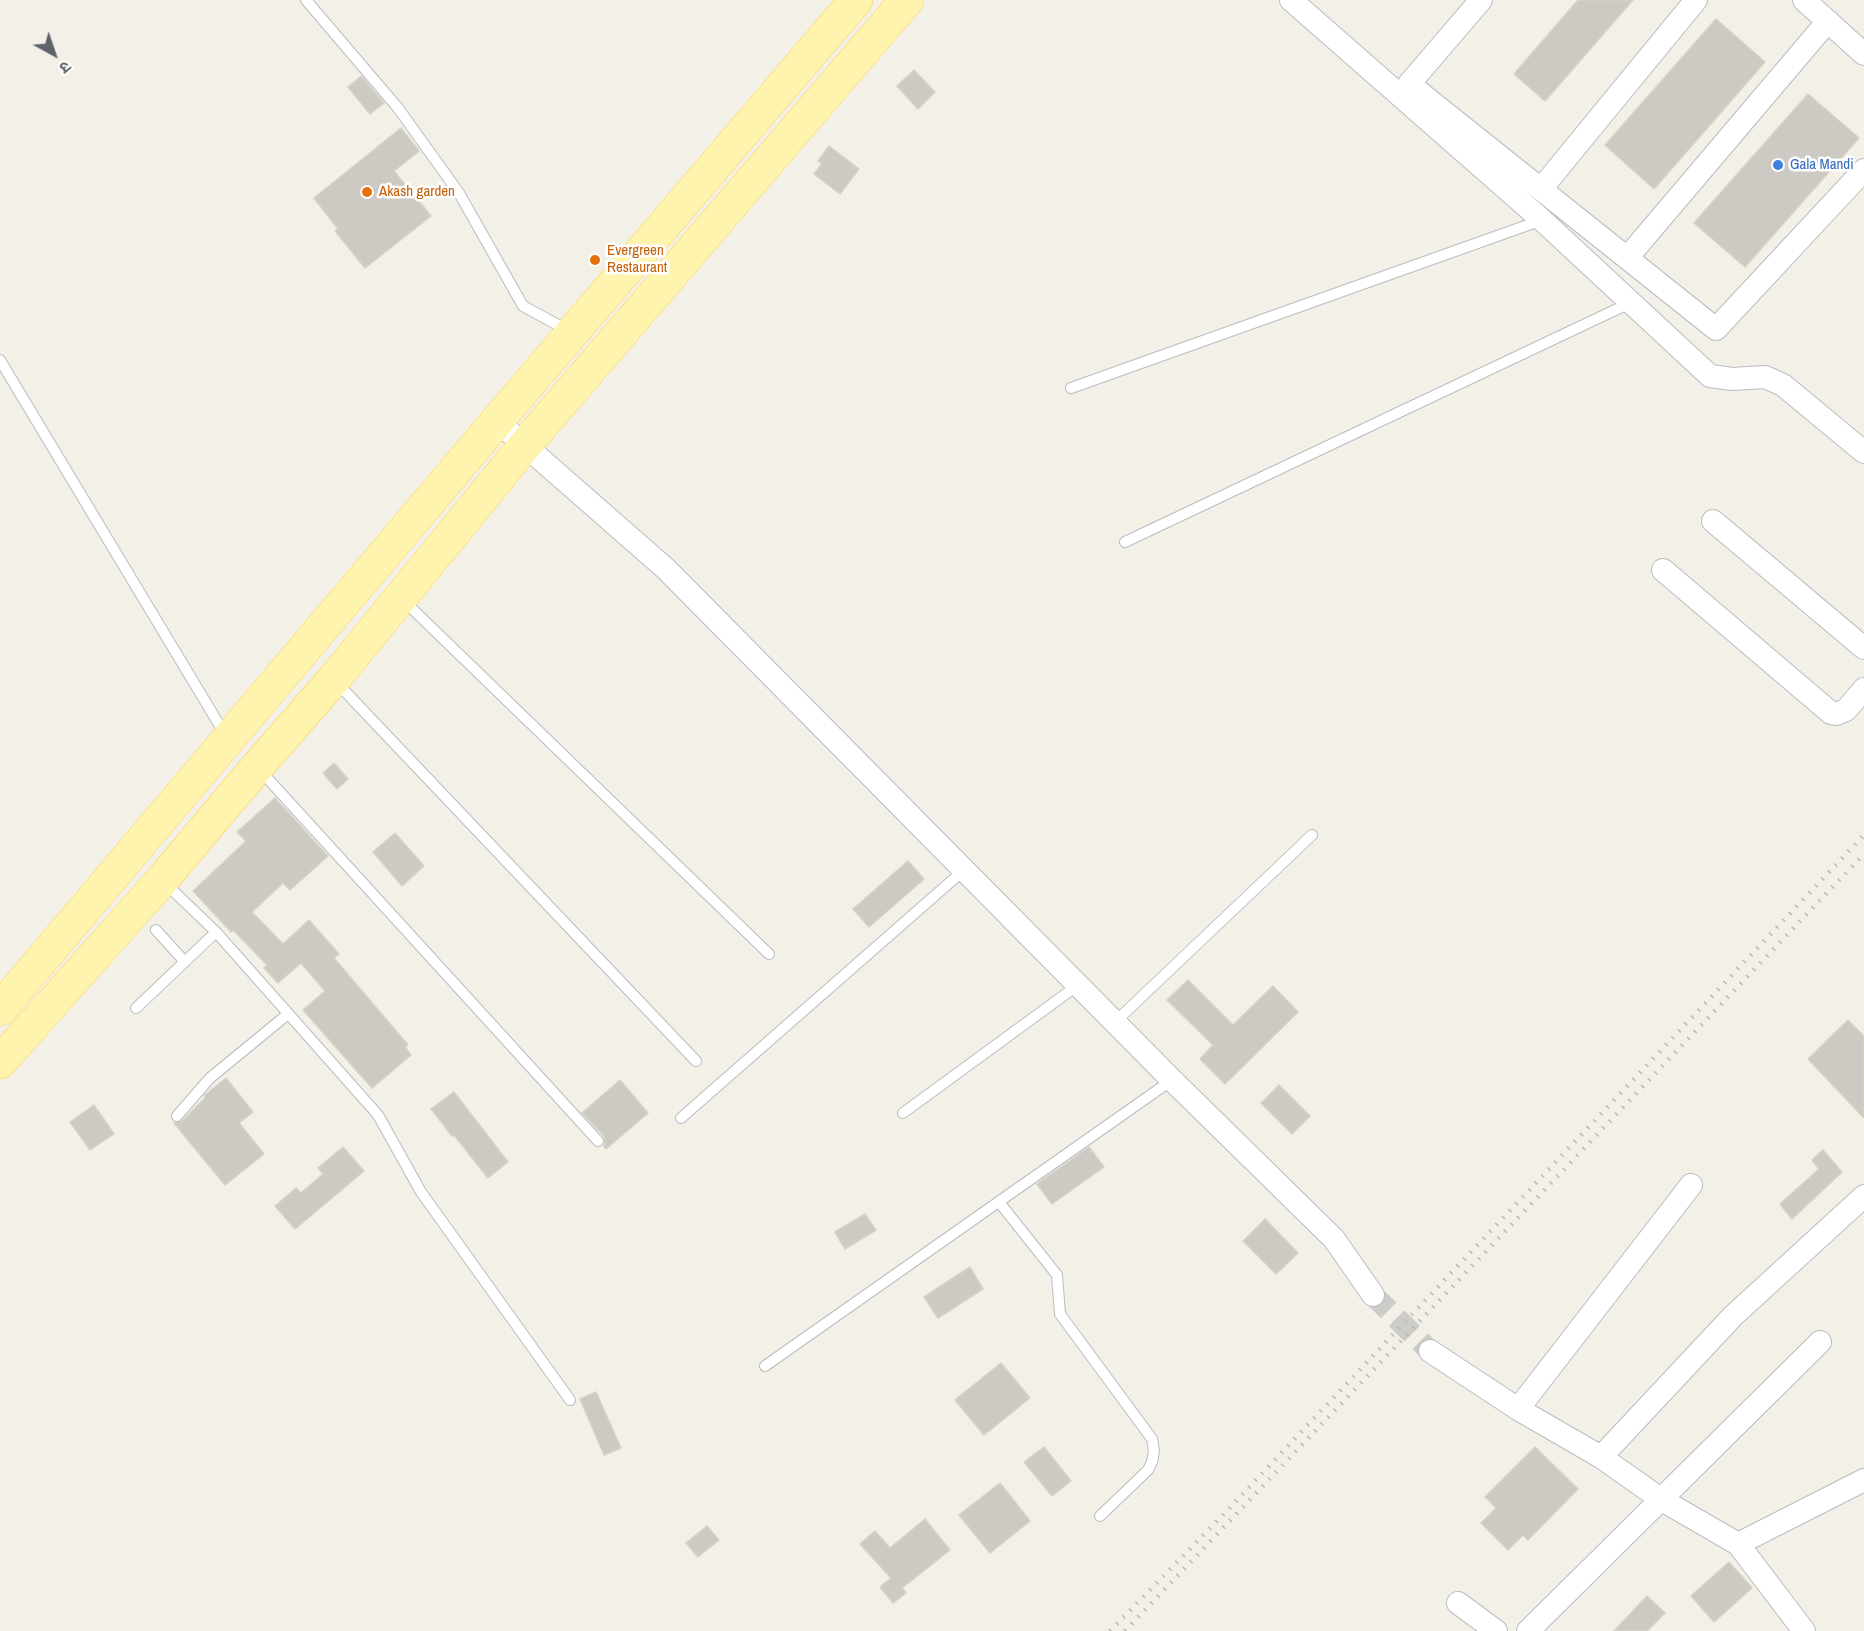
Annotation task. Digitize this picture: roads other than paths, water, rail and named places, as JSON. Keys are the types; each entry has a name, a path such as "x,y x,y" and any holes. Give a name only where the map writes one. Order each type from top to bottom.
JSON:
{"main road":[{"path":"0,1009 856,0"},
{"path":"0,1062 162,880 334,680 525,445 907,0"}],"street":[{"path":"1292,0 1542,220 1710,376 1732,379 1765,377 1784,385 1864,452"},
{"path":"1481,0 1409,84 1716,329 1864,170"},
{"path":"1541,189 1696,0"},
{"path":"1804,0 1864,54"},
{"path":"1627,258 1828,21"},
{"path":"497,421 666,569 1172,1080 1334,1239 1373,1295"},
{"path":"1713,521 1864,648"},
{"path":"1662,570 1831,713 1836,714 1846,710 1864,689"},
{"path":"1518,1410 1691,1185"},
{"path":"1600,1456 1733,1316 1864,1196"},
{"path":"1528,1631 1820,1342"},
{"path":"1430,1351 1518,1410 1600,1456 1662,1500 1738,1544 1804,1631"},
{"path":"1738,1544 1864,1480"},
{"path":"1458,1603 1496,1631"}],"lane":[{"path":"306,0 398,108 459,193 523,306 572,333"},
{"path":"1071,388 1542,220"},
{"path":"1125,542 1630,303"},
{"path":"0,360 228,739"},
{"path":"401,597 768,954"},
{"path":"334,680 696,1061"},
{"path":"257,767 598,1141"},
{"path":"1115,1022 1312,835"},
{"path":"681,1118 964,870"},
{"path":"162,880 216,932 378,1115 421,1192 570,1401"},
{"path":"156,930 185,962"},
{"path":"136,1008 216,932"},
{"path":"903,1113 1078,985"},
{"path":"177,1116 210,1078 288,1014"},
{"path":"765,1366 1172,1080"},
{"path":"999,1202 1057,1275 1060,1314 1152,1439 1154,1451 1148,1470 1101,1516"}],"tunnel":[{"path":"1373,1295 1430,1351"}],"railway":[{"path":"1110,1631 1221,1517 1864,835"},
{"path":"1125,1631 1864,854"}],"place":[{"name":"Gala Mandi","path":"1778,165"},
{"name":"Akash garden","path":"367,192"},
{"name":"Evergreen Restaurant","path":"595,260"}]}
